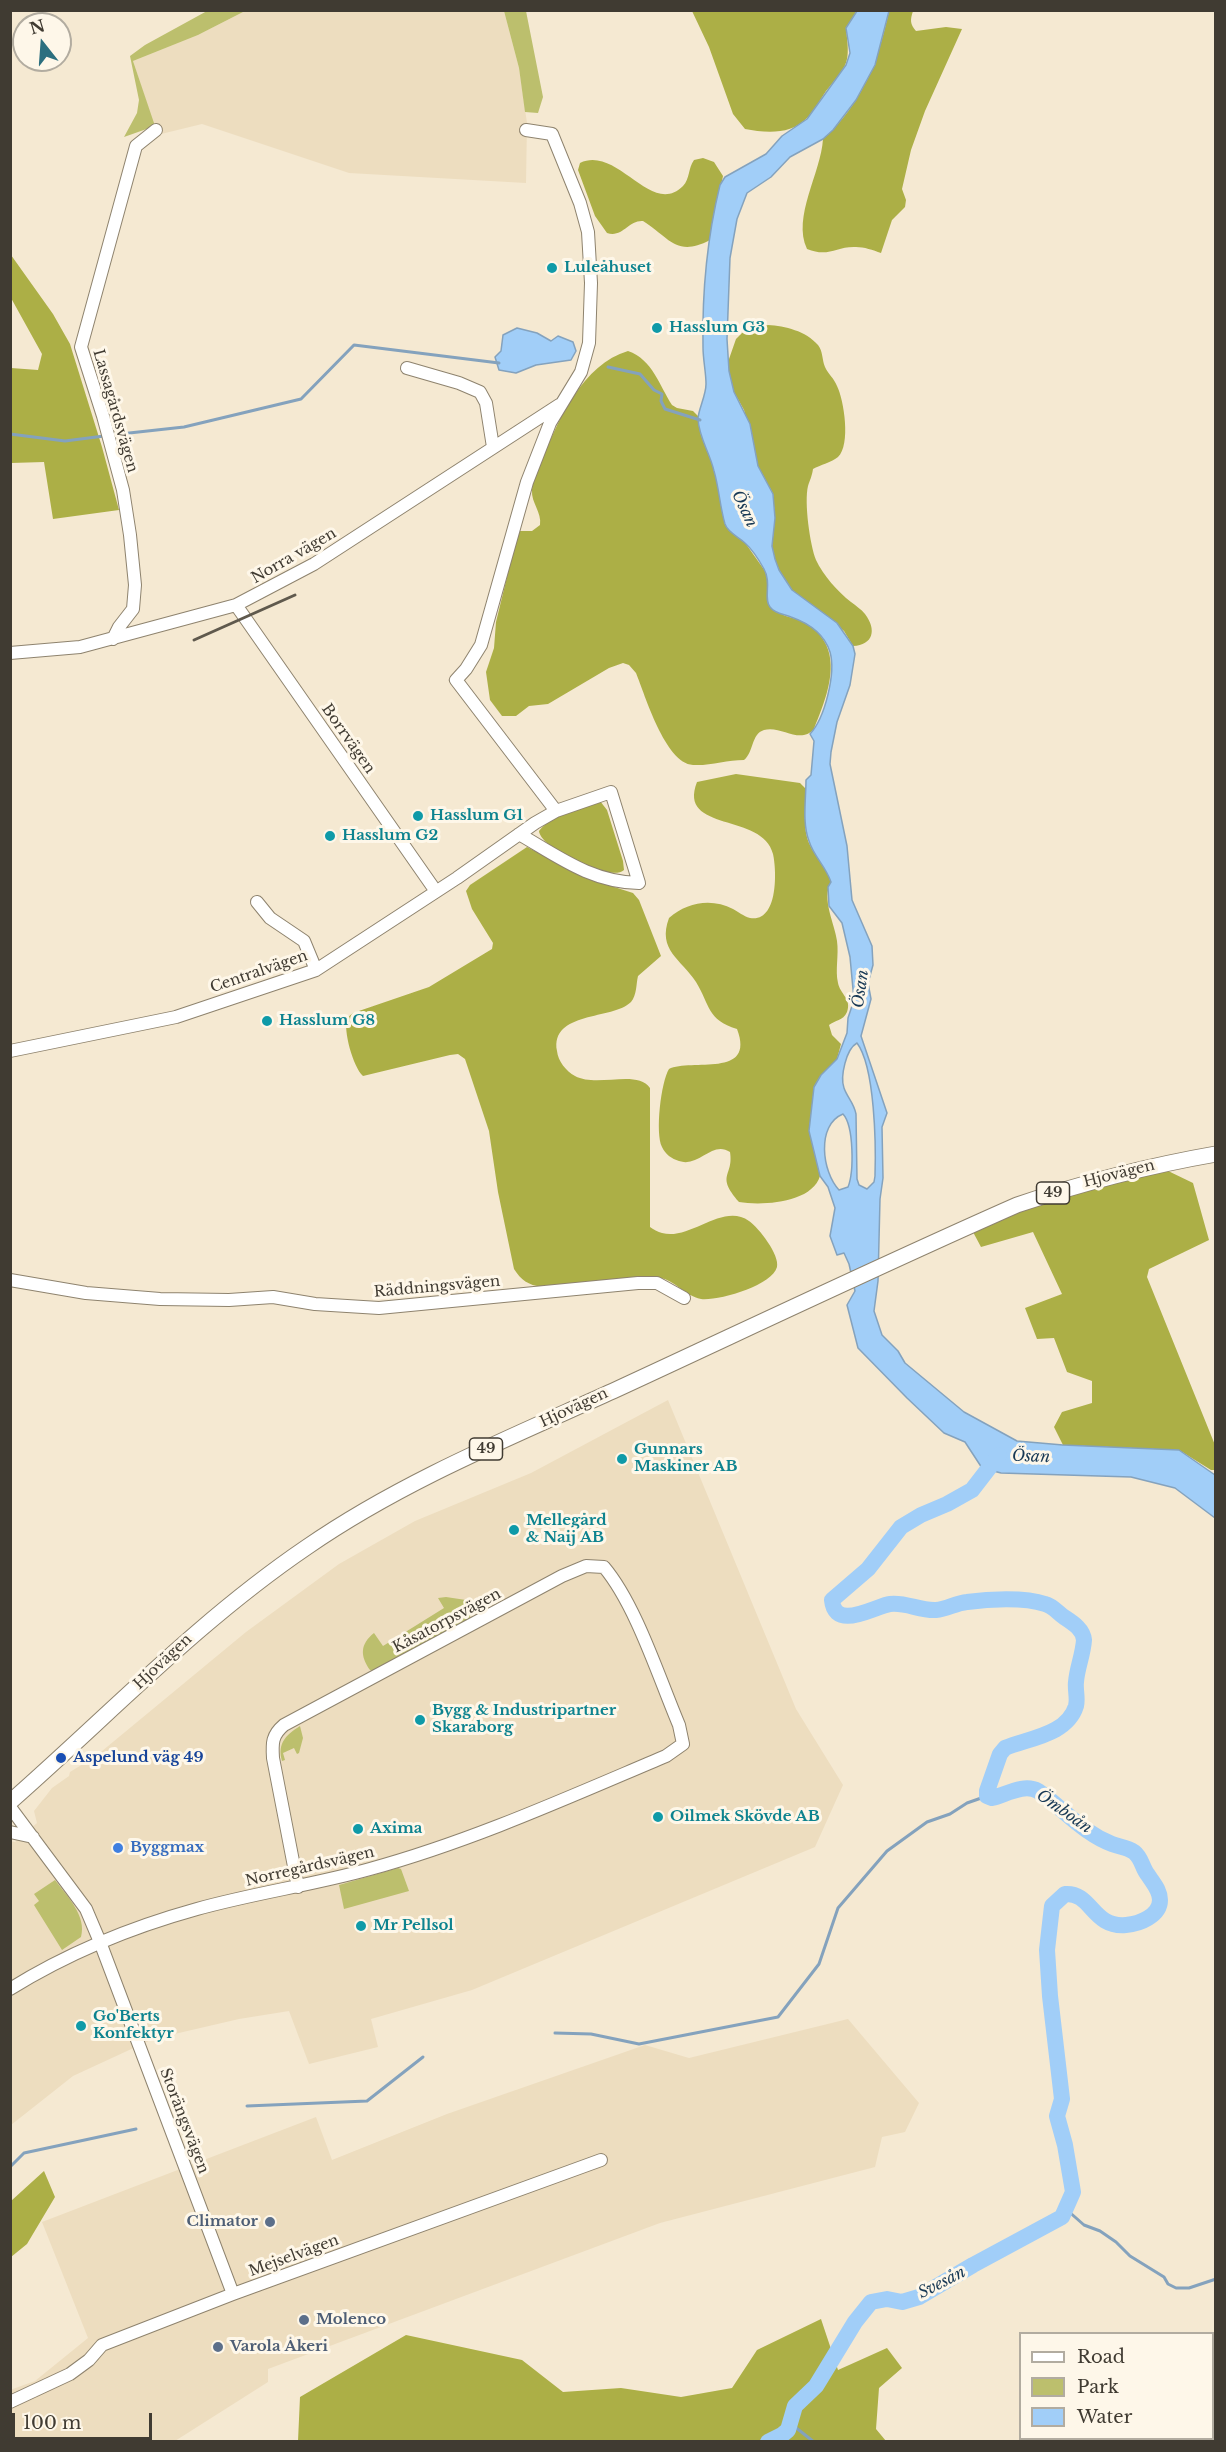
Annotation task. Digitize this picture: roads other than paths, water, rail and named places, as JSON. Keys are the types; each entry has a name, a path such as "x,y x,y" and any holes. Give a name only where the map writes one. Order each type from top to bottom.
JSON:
{"main road":[{"name":"Hjovägen","path":"10,1802 194,1633 245,1591 319,1539 377,1504 444,1469 1017,1205 1089,1181 1215,1154"}],"street":[{"name":"Lassagårdsvägen","path":"113,639 133,609 135,585 130,535 123,490 104,416 81,347 136,146 156,130"},
{"path":"526,130 552,134 585,216 591,283 589,343 585,360 574,385 550,423 527,482 481,645 456,680 556,811"},
{"path":"407,368 459,383 480,392 486,403 493,447"},
{"name":"Norra vägen","path":"10,653 80,647 236,605 315,564 560,405"},
{"name":"Borrvägen","path":"236,605 435,890"},
{"name":"Centralvägen","path":"10,1051 176,1017 315,970 519,834 556,811 611,792 639,883 619,882 591,874 519,834"},
{"path":"257,902 270,918 304,941 315,970"},
{"name":"Räddningsvägen","path":"10,1280 86,1293 160,1299 229,1300 273,1296 315,1304 379,1308 638,1283 657,1283 684,1298"},
{"name":"Kåsatorpsvägen","path":"298,1887 273,1758 272,1739 277,1731 290,1721 553,1581 586,1566 604,1567 628,1605 679,1725 683,1744"},
{"name":"Norregårdsvägen","path":"10,1989 100,1942 198,1909 298,1887 393,1862 508,1822 666,1756 683,1744"},
{"name":"Storängsvägen","path":"10,1807 86,1909 232,2294"},
{"path":"10,1832 33,1837"},
{"name":"Mejselvägen","path":"10,2402 70,2374 89,2360 102,2345 232,2294 601,2160"}],"water":[{"name":"Ösan","path":"857,11 889,11 875,65 856,100 833,130 823,139 790,157 771,177 747,193 737,219 730,258 727,339 729,371 734,392 750,424 758,466 773,494 775,518 772,546 779,570 792,590 837,623 853,646 855,654 850,685 837,722 830,764 847,846 852,900 872,946 873,965 868,983 871,999 861,1036 887,1113 882,1127 883,1178 880,1199 878,1281 874,1311 882,1335 898,1351 905,1363 964,1412 1017,1441 1179,1450 1215,1475 1215,1518 1175,1488 1131,1477 1001,1473 982,1468 965,1442 944,1433 858,1348 847,1305 855,1291 844,1253 837,1255 830,1236 835,1208 828,1187 820,1176 809,1131 814,1087 821,1075 837,1059 847,1033 848,1018 854,1000 850,957 842,923 829,906 828,887 831,882 811,847 805,819 806,780 811,775 814,741 810,734 825,707 828,695 832,671 830,652 824,639 815,630 770,607 764,569 751,549 726,527 716,477 700,433 698,419 706,384 703,327 706,266 720,185 725,177 766,154 782,136 807,119 846,65 850,53 846,28","holes":["857,1043 868,1070 873,1107 875,1176 874,1182 867,1189 859,1185 857,1179 856,1114 843,1083 843,1071 847,1057","843,1114 847,1120 851,1138 852,1160 848,1187 839,1190 833,1182 826,1161 825,1138 834,1120"]},
{"path":"517,328 537,333 551,341 558,336 573,342 576,351 571,360 536,365 516,373 499,370 495,357 501,351 503,335"}],"waterway":[{"path":"111,435 184,427 301,399 354,345 499,363"},
{"path":"608,367 640,374 654,390 662,394 661,401 665,409 700,420"},
{"path":"10,434 65,441 104,436"},
{"name":"Ömboån","path":"768,2442 788,2430 795,2406 816,2386 855,2322 871,2302 887,2299 902,2302 919,2297 1062,2217 1073,2192 1065,2145 1057,2116 1062,2099 1047,1950 1052,1906 1065,1894 1074,1895 1081,1898 1106,1921 1126,1925 1148,1918 1157,1911 1159,1906 1158,1890 1134,1852 1094,1835 1033,1789 1021,1789 992,1798 987,1796 1000,1754 1005,1748 1046,1734 1071,1716 1077,1703 1076,1685 1084,1640 1077,1627 1048,1605 1017,1600 996,1599 967,1602 936,1610 890,1604 848,1616 840,1614 835,1609 832,1600 868,1569 901,1527 972,1490 999,1455"},
{"path":"555,2033 591,2034 639,2044 778,2017 819,1964 838,1908 887,1851 927,1822 950,1814 967,1803 987,1796"},
{"path":"247,2106 367,2101 423,2057"},
{"path":"10,2167 24,2153 136,2129"},
{"name":"Ömboån","path":"1067,2210 1084,2225 1100,2231 1116,2242 1130,2256 1164,2277 1168,2284 1176,2288 1189,2288 1216,2279"},
{"name":"Svesån","path":"790,2423 814,2442"}],"railway":[{"path":"194,640 295,595"}],"place":[{"name":"Luleåhuset","path":"552,268"},
{"name":"Hasslum G3","path":"657,328"},
{"name":"Hasslum G1","path":"418,816"},
{"name":"Hasslum G2","path":"330,836"},
{"name":"Hasslum G8","path":"267,1021"},
{"name":"Gunnars Maskiner AB","path":"622,1459"},
{"name":"Mellegård & Naij AB","path":"514,1530"},
{"name":"Bygg & Industripartner Skaraborg","path":"420,1720"},
{"name":"Aspelund väg 49","path":"61,1758"},
{"name":"Oilmek Skövde AB","path":"658,1817"},
{"name":"Axima","path":"358,1829"},
{"name":"Byggmax","path":"118,1848"},
{"name":"Mr Pellsol","path":"361,1926"},
{"name":"Go'Berts Konfektyr","path":"81,2026"},
{"name":"Climator","path":"270,2222"},
{"name":"Molenco","path":"304,2320"},
{"name":"Varola Åkeri","path":"218,2347"}]}
